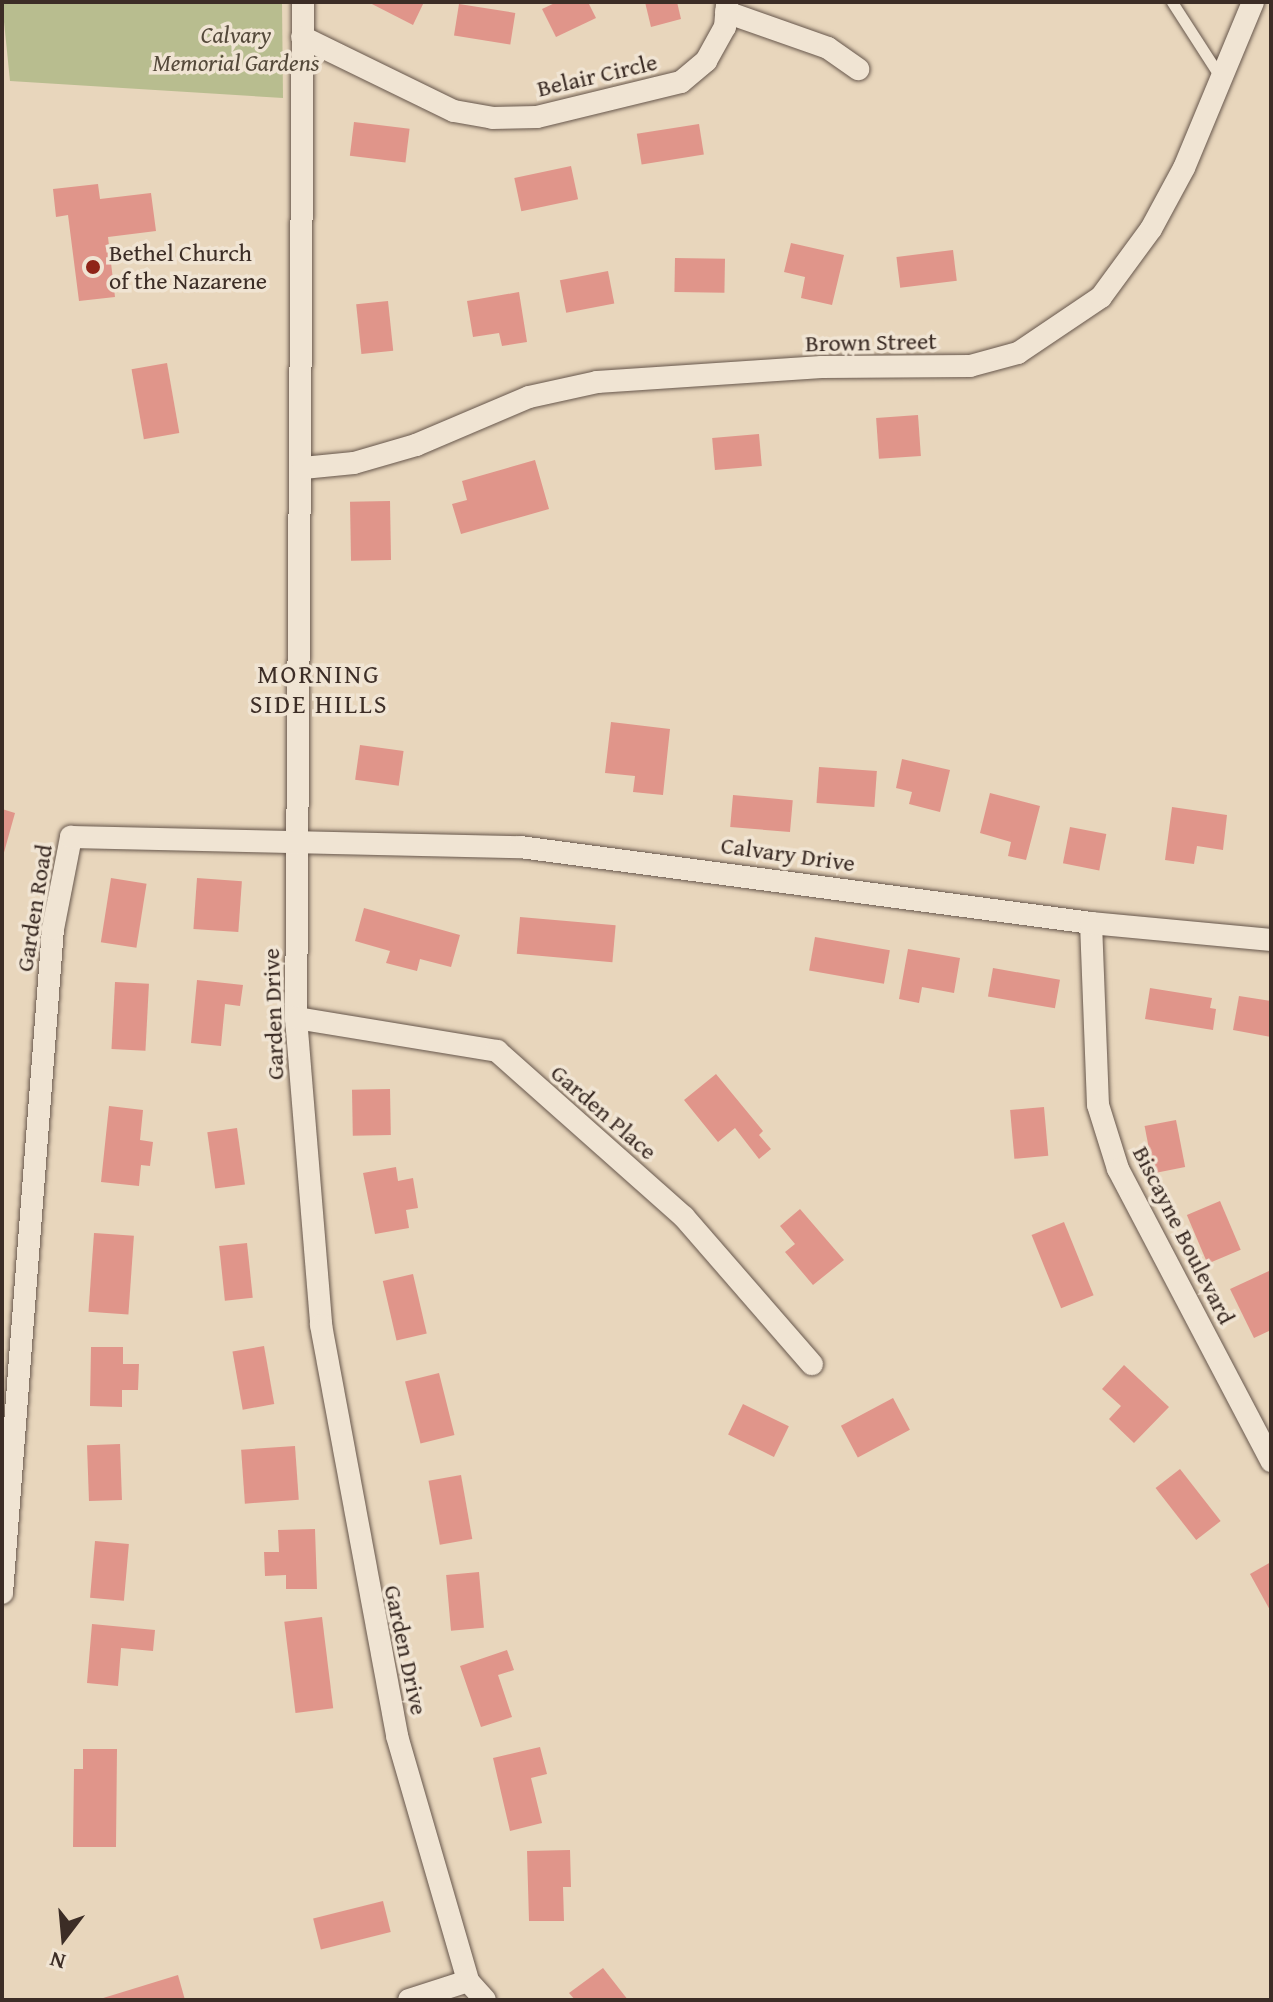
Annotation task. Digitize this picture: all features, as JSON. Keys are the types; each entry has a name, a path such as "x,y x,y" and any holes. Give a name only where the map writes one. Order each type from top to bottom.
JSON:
{"street":[{"name":"Garden Drive","path":"303,2 303,468 296,1018 321,1325 352,1515 397,1736 468,1981 485,2000"},
{"name":"Brown Street","path":"303,468 366,459 416,445 529,397 597,382 822,367 970,366 1018,353 1101,297 1151,229 1184,168 1219,75 1253,2"},
{"name":"Belair Circle","path":"302,37 454,111 492,118 537,117 681,82 706,61 725,27 727,7"},
{"path":"727,7 828,48 858,69"},
{"name":"Garden Road","path":"2,1593 53,929 71,837 296,841"},
{"name":"Calvary Drive","path":"296,841 520,847 1091,923 1271,940"},
{"name":"Biscayne Boulevard","path":"1091,923 1098,1105 1118,1169 1271,1461"},
{"name":"Garden Place","path":"296,1018 497,1051 684,1217 812,1364"},
{"path":"409,2000 468,1981"}],"lane":[{"path":"1172,2 1219,75"}],"green space":[{"name":"Calvary Memorial Gardens","path":"2,2 282,2 283,98 10,81"}],"building":[{"path":"368,2 424,2 413,25"},
{"path":"557,2 588,2 596,18 556,37 542,9"},
{"path":"645,2 677,2 681,19 651,27"},
{"path":"459,4 515,13 510,45 454,36"},
{"path":"354,122 410,129 405,163 350,156"},
{"path":"699,124 704,155 642,164 637,134"},
{"path":"571,166 578,199 521,211 514,178"},
{"name":"Bethel Church of the Nazarene","path":"98,184 100,199 151,193 156,231 108,237 115,297 79,301 68,215 56,217 53,189"},
{"path":"791,243 844,255 832,305 801,298 805,277 784,272"},
{"path":"953,250 957,281 900,288 896,257"},
{"path":"675,258 725,259 724,293 674,292"},
{"path":"608,271 614,303 566,313 560,280"},
{"path":"519,292 527,342 502,346 499,333 473,337 467,301"},
{"path":"388,301 393,351 361,354 356,304"},
{"path":"167,363 179,433 144,439 132,369"},
{"path":"918,415 921,456 879,459 876,418"},
{"path":"759,434 762,466 715,470 712,438"},
{"path":"535,460 549,509 461,534 452,504 467,500 462,481"},
{"path":"390,501 391,560 351,561 350,502"},
{"path":"611,722 670,729 663,795 633,792 635,776 605,773"},
{"path":"360,745 404,751 399,786 355,780"},
{"path":"902,759 950,770 940,812 909,804 912,792 896,788"},
{"path":"819,767 877,771 874,807 816,803"},
{"path":"990,793 1040,806 1026,860 1008,856 1011,842 980,833"},
{"path":"733,795 793,800 790,832 730,827"},
{"path":"1172,807 1227,815 1223,850 1197,846 1194,864 1165,860"},
{"path":"2,809 15,813 3,856 2,856"},
{"path":"1070,827 1106,834 1099,870 1063,863"},
{"path":"111,878 147,884 136,948 101,942"},
{"path":"197,878 242,881 238,932 193,929"},
{"path":"364,908 460,935 451,967 420,959 417,971 386,963 390,951 355,941"},
{"path":"520,917 616,925 612,962 517,954"},
{"path":"815,937 890,950 884,984 809,970"},
{"path":"908,949 960,958 954,993 922,987 919,1003 899,999"},
{"path":"993,968 1060,980 1055,1008 988,997"},
{"path":"197,980 243,985 240,1006 225,1004 221,1046 191,1043"},
{"path":"115,982 149,984 145,1051 111,1049"},
{"path":"1150,988 1212,998 1210,1008 1216,1009 1213,1030 1145,1019"},
{"path":"1239,996 1271,1001 1271,1037 1233,1030"},
{"path":"716,1074 763,1131 759,1135 771,1149 759,1159 735,1128 718,1142 684,1100"},
{"path":"390,1089 391,1135 353,1136 352,1090"},
{"path":"109,1106 143,1110 140,1140 153,1142 150,1166 141,1165 139,1186 101,1182"},
{"path":"1044,1107 1048,1156 1014,1159 1010,1110"},
{"path":"1176,1120 1185,1167 1154,1173 1145,1126"},
{"path":"237,1128 245,1184 215,1189 207,1132"},
{"path":"396,1167 398,1181 413,1178 418,1208 406,1210 409,1228 375,1234 363,1173"},
{"path":"1220,1201 1241,1250 1208,1264 1187,1215"},
{"path":"800,1209 844,1260 813,1285 785,1252 795,1244 780,1226"},
{"path":"1064,1222 1094,1295 1061,1308 1032,1235"},
{"path":"94,1233 134,1236 128,1315 88,1312"},
{"path":"247,1243 253,1298 225,1301 219,1246"},
{"path":"1269,1271 1271,1330 1254,1338 1230,1289"},
{"path":"413,1274 427,1333 397,1340 383,1281"},
{"path":"264,1346 274,1404 243,1410 232,1352"},
{"path":"91,1347 123,1347 123,1364 139,1364 138,1390 122,1390 122,1407 90,1406"},
{"path":"1124,1365 1169,1407 1134,1443 1109,1419 1121,1406 1102,1389"},
{"path":"439,1373 454,1435 421,1444 405,1381"},
{"path":"893,1398 910,1430 858,1457 841,1426"},
{"path":"743,1404 789,1426 774,1457 728,1435"},
{"path":"120,1444 122,1500 89,1501 87,1445"},
{"path":"295,1446 299,1500 245,1504 241,1450"},
{"path":"1180,1469 1221,1521 1196,1540 1156,1488"},
{"path":"461,1475 472,1539 440,1545 429,1481"},
{"path":"315,1529 317,1589 286,1589 286,1575 265,1576 264,1552 279,1552 278,1530"},
{"path":"95,1541 129,1544 124,1601 90,1598"},
{"path":"1271,1562 1271,1612 1250,1574"},
{"path":"479,1572 484,1628 451,1631 446,1575"},
{"path":"322,1617 333,1708 295,1713 284,1622"},
{"path":"92,1624 155,1630 153,1651 121,1648 118,1686 87,1683"},
{"path":"507,1650 514,1670 498,1675 512,1717 481,1727 460,1666"},
{"path":"540,1747 547,1774 531,1778 542,1823 510,1831 493,1758"},
{"path":"83,1749 117,1749 116,1847 73,1847 74,1769 83,1769"},
{"path":"570,1850 571,1887 563,1887 564,1921 529,1921 527,1851"},
{"path":"383,1901 391,1932 321,1949 313,1918"},
{"path":"603,1968 628,2000 575,2000 569,1993"},
{"path":"178,1975 185,2000 100,2000 100,1999"}],"place":[{"name":"Bethel Church of the Nazarene","path":"93,267"}],"district":[{"name":"MORNING SIDE HILLS","path":"319,689"}]}
